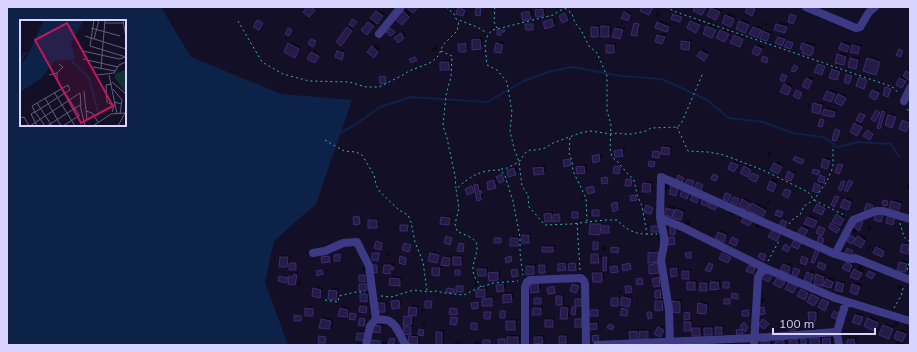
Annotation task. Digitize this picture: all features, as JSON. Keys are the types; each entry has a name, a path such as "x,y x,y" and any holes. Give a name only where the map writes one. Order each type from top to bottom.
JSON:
{"street":[{"path":"379,34 402,7"},
{"path":"806,7 856,28 860,27"},
{"path":"860,27 867,7"},
{"path":"860,27 869,12 875,7"},
{"path":"904,101 910,88"},
{"path":"670,343 669,310 662,260 664,236 660,218 661,177 835,254 851,259 856,258 908,279"},
{"path":"835,254 853,220 876,211 883,211 910,218"},
{"path":"660,218 682,227 767,269 823,293 846,302 910,321"},
{"path":"313,253 324,251 343,243 357,242 369,266 376,319 370,326 366,345"},
{"path":"754,342 758,277 761,272 767,269"},
{"path":"525,345 525,282 530,280 581,278 585,284 586,345"},
{"path":"839,345 838,332 846,302"},
{"path":"376,319 389,321 395,325 401,340 406,345"},
{"path":"597,345 754,342 838,332"}],"path":[{"path":"446,7 459,21 476,27 488,34"},
{"path":"495,7 494,22 497,29"},
{"path":"647,234 642,206 637,195 634,180 612,157 610,148 612,134 611,124 607,111 607,76 597,53 589,46 581,30 575,23 572,14 565,7 553,15 497,29 488,34 485,44 487,65 497,70 507,82 512,112 510,131 519,162 522,186 528,195 530,207 546,225 617,220 626,229 642,234 647,234 659,234 664,236"},
{"path":"666,7 676,12 887,84 894,88 904,101"},
{"path":"238,21 262,62 283,74 309,81 349,82 366,87 379,87 409,71 432,62 443,45 457,31 459,21"},
{"path":"440,51 452,56 451,77 446,95 443,126 455,176 459,208 455,224 457,232 477,243 473,271 481,287"},
{"path":"456,189 468,178 481,172 505,169 519,162 526,152 530,150 545,148 580,133 591,131 612,134 618,132 632,134 646,131 651,128 677,127 681,124 703,73"},
{"path":"677,127 688,151 708,152 724,155 765,171 808,192 814,200 853,220"},
{"path":"570,137 569,153 573,171 586,198 587,222"},
{"path":"325,140 344,150 356,152 362,155 374,175 376,185 380,192 399,210 408,215 415,242 423,262 428,292"},
{"path":"767,269 779,241 786,232 788,224 800,215 804,206 814,200 820,192 833,167 833,146"},
{"path":"325,300 338,302 339,296 356,292 367,292 391,297 414,290 428,292 436,291 445,294 464,294 481,287 504,282 525,282 520,252 520,237 513,201 505,176 501,170"},
{"path":"897,215 904,237 910,242"},
{"path":"577,223 581,278"},
{"path":"891,316 908,279 910,259"}],"water":[{"path":"7,7 161,7 191,57 282,94 352,100 316,204 274,241 265,282 288,345 7,345"}],"building":[{"path":"307,7 311,7 315,10 309,17 303,12"},
{"path":"418,7 413,13 407,8"},
{"path":"458,7 465,10 463,16 456,14"},
{"path":"642,7 653,7 649,15 640,11"},
{"path":"695,7 706,7 702,15 693,11"},
{"path":"748,7 755,9 752,16 745,12"},
{"path":"476,8 481,8 480,16 475,15"},
{"path":"711,8 720,12 716,20 707,16"},
{"path":"543,9 544,16 536,17 535,10"},
{"path":"376,11 383,16 377,24 370,18"},
{"path":"403,11 409,17 402,25 395,19"},
{"path":"529,11 531,19 523,21 521,13"},
{"path":"624,12 630,15 628,21 621,18"},
{"path":"565,13 568,20 562,23 559,16"},
{"path":"673,14 682,17 680,22 671,19"},
{"path":"790,14 796,16 793,24 788,22"},
{"path":"725,15 734,19 731,27 722,23"},
{"path":"352,19 357,22 353,27 349,25"},
{"path":"552,19 554,26 545,29 543,22"},
{"path":"257,20 263,23 259,30 253,27"},
{"path":"690,21 700,25 696,33 687,28"},
{"path":"739,21 749,25 745,33 736,29"},
{"path":"368,22 374,26 367,35 361,30"},
{"path":"657,22 669,27 667,32 655,28"},
{"path":"634,23 639,24 637,36 631,35"},
{"path":"525,24 533,24 533,30 526,30"},
{"path":"776,24 787,27 785,33 774,30"},
{"path":"601,26 609,26 609,37 601,37"},
{"path":"706,26 716,30 712,38 703,34"},
{"path":"347,27 352,31 341,46 336,42"},
{"path":"591,27 598,27 598,37 591,37"},
{"path":"753,27 761,30 758,38 749,34"},
{"path":"288,28 292,30 289,36 285,34"},
{"path":"390,28 395,32 391,36 386,32"},
{"path":"615,28 623,30 620,39 612,37"},
{"path":"497,30 505,30 504,32 501,32 501,35 497,35"},
{"path":"720,30 729,34 725,42 716,38"},
{"path":"762,31 770,34 767,41 760,39"},
{"path":"401,33 404,38 398,43 394,38"},
{"path":"657,35 665,37 662,44 655,42"},
{"path":"734,35 743,39 740,47 730,43"},
{"path":"778,37 785,39 782,46 775,43"},
{"path":"311,39 316,41 313,47 308,44"},
{"path":"480,39 481,49 472,50 472,40"},
{"path":"681,41 690,42 689,50 681,49"},
{"path":"787,41 793,43 791,49 784,47"},
{"path":"288,43 299,49 295,58 284,52"},
{"path":"466,43 466,52 459,52 458,44"},
{"path":"496,43 503,45 501,53 494,52"},
{"path":"802,43 814,47 812,55 811,54 810,56 802,53 803,50 800,49"},
{"path":"841,43 849,46 847,52 839,49"},
{"path":"606,45 614,45 614,53 606,53"},
{"path":"852,45 860,47 858,54 850,52"},
{"path":"372,46 378,52 374,58 367,52"},
{"path":"755,46 762,49 758,56 752,53"},
{"path":"899,49 903,51 900,57 896,55"},
{"path":"337,51 344,53 342,60 335,57"},
{"path":"700,51 708,55 704,61 697,56"},
{"path":"311,52 319,56 315,63 307,59"},
{"path":"837,54 846,57 844,65 835,63"},
{"path":"763,56 768,58 767,63 761,61"},
{"path":"415,57 417,60 411,63 409,59"},
{"path":"850,58 858,60 856,69 848,67"},
{"path":"867,58 880,62 876,75 863,71"},
{"path":"440,62 449,62 449,70 440,70"},
{"path":"818,64 825,66 822,75 814,72"},
{"path":"794,65 798,67 795,72 791,71"},
{"path":"832,69 840,72 837,80 829,78"},
{"path":"906,71 910,73 910,81 903,76"},
{"path":"782,74 787,76 784,82 780,80"},
{"path":"846,74 852,76 849,84 844,82"},
{"path":"385,76 386,83 380,84 379,77"},
{"path":"859,77 867,80 864,89 856,86"},
{"path":"806,78 812,81 808,89 802,86"},
{"path":"899,78 906,81 902,88 896,85"},
{"path":"784,84 791,88 788,95 780,92"},
{"path":"885,87 891,89 888,97 883,95"},
{"path":"796,90 802,93 799,99 793,96"},
{"path":"872,90 879,93 876,100 869,97"},
{"path":"827,91 835,94 831,102 823,99"},
{"path":"838,94 846,98 842,106 834,102"},
{"path":"813,103 822,105 820,114 812,112"},
{"path":"824,109 835,112 834,117 822,115"},
{"path":"876,110 880,113 875,122 871,119"},
{"path":"882,111 885,112 880,129 877,128"},
{"path":"860,113 865,115 861,123 856,120"},
{"path":"888,115 896,117 892,128 885,125"},
{"path":"820,119 824,120 822,127 818,126"},
{"path":"902,120 910,123 906,132 899,129"},
{"path":"854,123 862,127 857,136 850,132"},
{"path":"835,129 840,131 836,141 832,140"},
{"path":"867,130 873,134 870,140 863,136"},
{"path":"662,147 670,148 669,155 661,154"},
{"path":"622,149 623,156 615,157 614,151"},
{"path":"653,151 660,152 659,158 652,157"},
{"path":"599,154 600,161 593,163 592,156"},
{"path":"795,156 804,160 802,164 793,160"},
{"path":"570,159 571,165 564,167 563,160"},
{"path":"823,159 830,161 827,169 821,167"},
{"path":"649,161 655,162 654,167 648,166"},
{"path":"731,162 738,165 734,172 728,169"},
{"path":"774,163 782,167 778,174 770,170"},
{"path":"838,164 843,165 839,174 835,172"},
{"path":"584,166 585,173 577,174 576,167"},
{"path":"614,166 620,167 619,174 613,173"},
{"path":"744,166 751,170 748,177 740,173"},
{"path":"543,167 544,174 534,175 533,168"},
{"path":"514,168 516,175 508,177 507,170"},
{"path":"813,169 820,171 818,175 812,173"},
{"path":"788,171 794,174 791,181 785,179"},
{"path":"752,173 759,176 756,182 749,179"},
{"path":"502,174 504,181 499,183 496,177"},
{"path":"713,174 718,176 716,181 711,179"},
{"path":"678,175 684,178 681,184 676,182"},
{"path":"820,175 825,177 824,183 818,182"},
{"path":"607,177 608,183 602,184 601,178"},
{"path":"626,179 632,180 631,186 625,186"},
{"path":"687,179 694,181 692,187 685,184"},
{"path":"494,180 496,188 488,190 487,182"},
{"path":"849,180 853,182 847,192 844,190"},
{"path":"770,181 776,184 773,192 767,189"},
{"path":"842,181 845,182 841,191 838,189"},
{"path":"697,182 703,185 700,192 694,189"},
{"path":"643,183 651,184 650,192 642,192"},
{"path":"815,183 821,186 818,193 812,191"},
{"path":"478,184 479,191 481,190 482,193 480,193 481,200 477,201 474,185"},
{"path":"472,186 474,192 467,195 465,189"},
{"path":"593,186 595,192 588,194 586,188"},
{"path":"671,186 678,188 676,196 669,194"},
{"path":"785,189 791,191 788,198 782,195"},
{"path":"682,190 689,193 687,199 680,196"},
{"path":"693,193 699,196 697,203 690,200"},
{"path":"725,193 731,195 728,201 723,199"},
{"path":"635,195 637,200 631,201 630,196"},
{"path":"835,196 839,197 834,207 831,205"},
{"path":"733,197 739,199 737,205 730,202"},
{"path":"703,198 709,201 707,206 701,204"},
{"path":"742,199 750,204 746,210 739,206"},
{"path":"844,199 851,202 848,210 840,207"},
{"path":"885,200 888,203 885,206 882,203"},
{"path":"711,201 718,204 715,210 708,207"},
{"path":"891,201 901,204 898,212 889,209"},
{"path":"617,202 618,210 613,212 611,204"},
{"path":"752,203 766,211 762,218 748,210"},
{"path":"867,203 873,206 870,212 864,210"},
{"path":"817,204 825,208 822,215 813,211"},
{"path":"646,205 653,208 651,214 644,212"},
{"path":"666,208 674,210 672,217 664,215"},
{"path":"675,209 683,212 681,220 673,218"},
{"path":"592,210 599,210 599,216 592,216"},
{"path":"777,210 783,212 781,217 775,215"},
{"path":"572,212 578,212 578,218 572,218"},
{"path":"876,212 883,214 881,222 874,220"},
{"path":"551,213 552,221 545,222 544,214"},
{"path":"559,214 560,221 553,222 553,215"},
{"path":"836,214 844,219 840,226 832,222"},
{"path":"888,215 895,216 893,225 886,223"},
{"path":"359,216 360,224 354,225 353,217"},
{"path":"744,216 753,219 749,226 741,222"},
{"path":"441,217 450,218 449,225 440,224"},
{"path":"807,217 817,221 814,228 804,224"},
{"path":"858,219 863,222 859,231 854,227"},
{"path":"368,220 377,220 377,228 368,228"},
{"path":"782,220 787,222 784,228 779,225"},
{"path":"831,223 840,229 837,233 829,228"},
{"path":"590,224 601,224 600,235 589,234"},
{"path":"400,225 408,225 407,231 400,231"},
{"path":"602,226 609,226 609,233 602,233"},
{"path":"651,226 660,226 660,232 651,232"},
{"path":"670,226 675,226 675,235 670,234"},
{"path":"819,226 825,229 822,236 816,233"},
{"path":"801,227 808,230 804,237 797,234"},
{"path":"773,229 781,233 777,241 768,237"},
{"path":"718,232 726,235 724,242 715,239"},
{"path":"522,235 529,235 529,243 522,243"},
{"path":"850,235 855,238 851,244 847,241"},
{"path":"446,236 452,238 450,245 444,243"},
{"path":"819,236 824,239 822,244 817,242"},
{"path":"858,236 865,241 861,248 853,243"},
{"path":"669,237 674,237 675,244 668,245"},
{"path":"732,237 738,240 736,246 729,243"},
{"path":"494,238 501,238 501,243 494,243"},
{"path":"510,238 518,238 518,246 510,246"},
{"path":"794,240 801,243 798,249 791,246"},
{"path":"376,241 382,243 381,250 374,248"},
{"path":"593,242 598,242 598,249 593,250"},
{"path":"404,243 411,245 409,252 402,250"},
{"path":"459,243 464,244 463,252 457,251"},
{"path":"785,244 790,247 788,252 782,249"},
{"path":"902,244 909,245 908,254 900,252"},
{"path":"542,247 553,247 553,252 542,252"},
{"path":"611,247 619,248 618,253 611,252"},
{"path":"876,247 884,251 882,257 873,253"},
{"path":"847,248 853,251 850,256 845,253"},
{"path":"816,249 819,251 814,263 811,262"},
{"path":"658,252 659,262 648,263 648,253"},
{"path":"691,252 691,258 686,258 685,253"},
{"path":"372,253 379,253 378,261 372,260"},
{"path":"430,253 439,255 437,263 428,261"},
{"path":"722,253 731,257 728,263 719,259"},
{"path":"760,253 766,255 764,261 758,257"},
{"path":"340,254 340,261 334,261 334,255"},
{"path":"591,254 598,254 599,263 591,263"},
{"path":"329,256 330,262 322,263 321,257"},
{"path":"400,256 406,258 405,265 399,263"},
{"path":"511,256 512,261 506,263 505,258"},
{"path":"802,256 808,259 806,265 800,263"},
{"path":"280,257 288,257 287,267 279,267"},
{"path":"443,257 450,258 449,266 441,265"},
{"path":"453,257 461,257 461,265 453,265"},
{"path":"603,257 607,257 606,271 603,271"},
{"path":"819,262 826,265 824,270 817,267"},
{"path":"846,262 852,265 849,272 842,268"},
{"path":"899,262 907,264 905,272 897,271"},
{"path":"289,263 296,263 296,270 289,270"},
{"path":"565,263 566,270 558,271 558,264"},
{"path":"575,263 576,270 569,271 568,264"},
{"path":"630,263 631,269 623,271 622,265"},
{"path":"658,263 659,273 649,274 649,265"},
{"path":"709,263 713,265 710,272 705,270"},
{"path":"783,264 790,267 788,273 780,270"},
{"path":"372,265 377,265 377,273 371,272"},
{"path":"384,265 391,265 391,267 394,267 393,270 390,269 390,274 383,273"},
{"path":"539,265 545,265 545,273 539,273"},
{"path":"749,265 755,268 753,274 746,271"},
{"path":"526,266 534,266 534,274 526,275"},
{"path":"617,266 618,272 611,273 610,267"},
{"path":"432,268 440,268 439,276 432,275"},
{"path":"677,268 677,276 671,277 670,269"},
{"path":"794,268 800,270 797,277 792,274"},
{"path":"477,269 486,269 486,276 478,276"},
{"path":"517,269 518,276 512,277 511,270"},
{"path":"854,269 862,273 858,280 850,277"},
{"path":"322,270 323,274 317,276 316,271"},
{"path":"455,270 460,270 460,275 455,275"},
{"path":"682,271 689,271 689,279 682,279"},
{"path":"764,271 772,275 769,282 761,278"},
{"path":"869,271 875,274 872,279 866,276"},
{"path":"498,272 498,280 489,281 488,273"},
{"path":"807,272 814,275 810,283 804,280"},
{"path":"592,273 602,273 602,282 593,282"},
{"path":"294,274 297,275 295,285 288,284 289,276 293,277"},
{"path":"816,274 824,277 822,286 814,284"},
{"path":"359,275 365,275 365,282 359,281"},
{"path":"279,276 288,278 286,283 278,281"},
{"path":"659,277 660,286 654,287 652,279"},
{"path":"390,278 400,279 400,286 389,285"},
{"path":"642,278 643,284 637,285 636,279"},
{"path":"777,278 785,282 781,288 773,284"},
{"path":"826,279 833,282 831,288 823,286"},
{"path":"687,282 695,282 695,290 687,290"},
{"path":"710,282 718,282 719,289 710,290"},
{"path":"723,282 729,282 729,288 723,288"},
{"path":"789,282 797,286 793,293 785,289"},
{"path":"837,282 844,284 842,292 835,290"},
{"path":"538,283 539,292 531,293 530,285"},
{"path":"700,283 707,283 707,291 699,291"},
{"path":"359,284 367,284 367,290 359,291"},
{"path":"503,284 504,291 497,292 496,285"},
{"path":"572,284 579,286 576,293 570,291"},
{"path":"852,284 860,287 857,295 850,292"},
{"path":"456,286 463,286 463,292 456,292"},
{"path":"554,286 555,293 548,294 547,288"},
{"path":"625,286 631,286 632,292 626,293"},
{"path":"313,288 321,290 320,298 312,296"},
{"path":"447,288 454,289 454,293 446,292"},
{"path":"485,289 485,297 476,297 476,290"},
{"path":"801,289 808,293 805,300 797,296"},
{"path":"329,290 337,291 336,300 328,299"},
{"path":"660,290 661,298 655,298 655,291"},
{"path":"732,293 738,294 738,299 731,298"},
{"path":"360,294 367,294 367,302 360,301"},
{"path":"511,294 512,302 503,303 503,295"},
{"path":"811,294 819,298 814,306 807,302"},
{"path":"556,296 562,296 562,305 556,305"},
{"path":"622,297 631,299 629,307 620,305"},
{"path":"492,298 492,306 482,306 482,299"},
{"path":"534,298 541,298 541,304 534,304"},
{"path":"611,298 618,298 618,306 611,306"},
{"path":"575,299 582,299 582,306 575,306"},
{"path":"724,299 730,299 730,304 724,304"},
{"path":"822,299 829,302 825,311 818,307"},
{"path":"399,300 400,308 392,309 391,301"},
{"path":"425,301 432,301 431,308 425,308"},
{"path":"655,301 662,301 663,310 655,311"},
{"path":"672,301 680,302 680,313 672,312"},
{"path":"478,302 478,308 472,309 471,303"},
{"path":"377,303 385,303 385,312 377,312"},
{"path":"698,303 707,305 706,314 697,313"},
{"path":"360,306 367,307 366,313 359,312"},
{"path":"409,307 417,308 416,316 408,315"},
{"path":"561,307 568,308 567,319 560,319"},
{"path":"572,307 576,307 575,315 571,314"},
{"path":"764,307 765,314 758,315 758,308"},
{"path":"305,308 313,309 313,316 305,316"},
{"path":"340,308 348,310 347,317 338,316"},
{"path":"450,308 457,309 457,315 449,314"},
{"path":"533,308 541,308 541,315 532,315"},
{"path":"622,308 628,310 627,316 620,315"},
{"path":"590,310 598,310 598,316 590,316"},
{"path":"748,310 749,316 742,316 742,311"},
{"path":"500,311 505,311 505,318 500,318"},
{"path":"834,311 840,314 838,320 831,317"},
{"path":"484,312 491,312 490,319 484,319"},
{"path":"647,312 651,312 652,318 648,319"},
{"path":"689,312 690,319 684,320 684,313"},
{"path":"808,312 816,312 816,321 809,322"},
{"path":"350,313 356,314 355,320 349,319"},
{"path":"294,315 301,316 301,321 294,321"},
{"path":"855,315 863,317 860,325 852,322"},
{"path":"404,316 412,317 411,325 403,325"},
{"path":"451,317 458,318 456,325 450,324"},
{"path":"360,318 365,319 364,326 358,325"},
{"path":"867,318 878,323 874,331 864,326"},
{"path":"321,319 331,321 329,329 319,328"},
{"path":"575,319 582,319 582,327 575,327"},
{"path":"763,319 769,324 764,329 758,325"},
{"path":"545,320 553,320 553,327 545,327"},
{"path":"506,321 515,321 515,330 506,330"},
{"path":"684,322 691,322 691,331 684,331"},
{"path":"744,322 748,327 745,332 740,326"},
{"path":"471,323 477,323 477,330 471,329"},
{"path":"597,323 597,329 589,330 588,324"},
{"path":"795,323 796,330 789,330 789,324"},
{"path":"609,324 614,326 613,330 607,328"},
{"path":"373,325 381,326 380,333 373,332"},
{"path":"883,325 893,329 889,339 879,335"},
{"path":"404,326 411,327 411,335 403,334"},
{"path":"658,327 664,330 660,337 654,334"},
{"path":"715,327 722,327 722,334 715,334"},
{"path":"692,328 700,328 700,336 692,336"},
{"path":"704,328 712,328 712,335 704,335"},
{"path":"419,329 424,330 423,336 418,335"},
{"path":"742,329 743,334 737,335 736,330"},
{"path":"637,331 637,339 630,340 629,332"},
{"path":"648,331 648,339 639,339 639,332"},
{"path":"897,331 906,334 902,342 894,338"},
{"path":"436,332 442,332 442,345 436,345"},
{"path":"357,333 365,333 364,340 356,340"},
{"path":"598,335 599,342 593,342 592,336"},
{"path":"319,336 326,337 325,343 318,343"},
{"path":"409,336 418,337 417,344 408,344"},
{"path":"559,336 566,336 566,343 559,343"},
{"path":"507,337 518,337 518,345 507,345"},
{"path":"534,337 542,337 543,343 534,344"},
{"path":"390,338 395,339 393,345 388,344"},
{"path":"810,338 819,338 820,345 810,345"},
{"path":"830,338 831,345 823,345 822,339"},
{"path":"498,339 505,339 505,345 499,345"},
{"path":"797,339 798,345 789,345 789,341"},
{"path":"801,339 806,339 806,344 801,344"},
{"path":"854,339 855,345 847,345 847,340"},
{"path":"372,340 380,341 380,345 372,344"},
{"path":"483,340 490,340 490,345 483,345"},
{"path":"784,340 784,345 776,345 775,342"},
{"path":"769,341 770,345 762,345 761,342"}],"waterway":[{"path":"340,133 353,126 380,107 411,97 487,102 524,81 548,72 572,67 621,76 662,79 707,100 729,118 763,122 792,133 823,137 838,147 857,142 891,144 899,157"}]}
